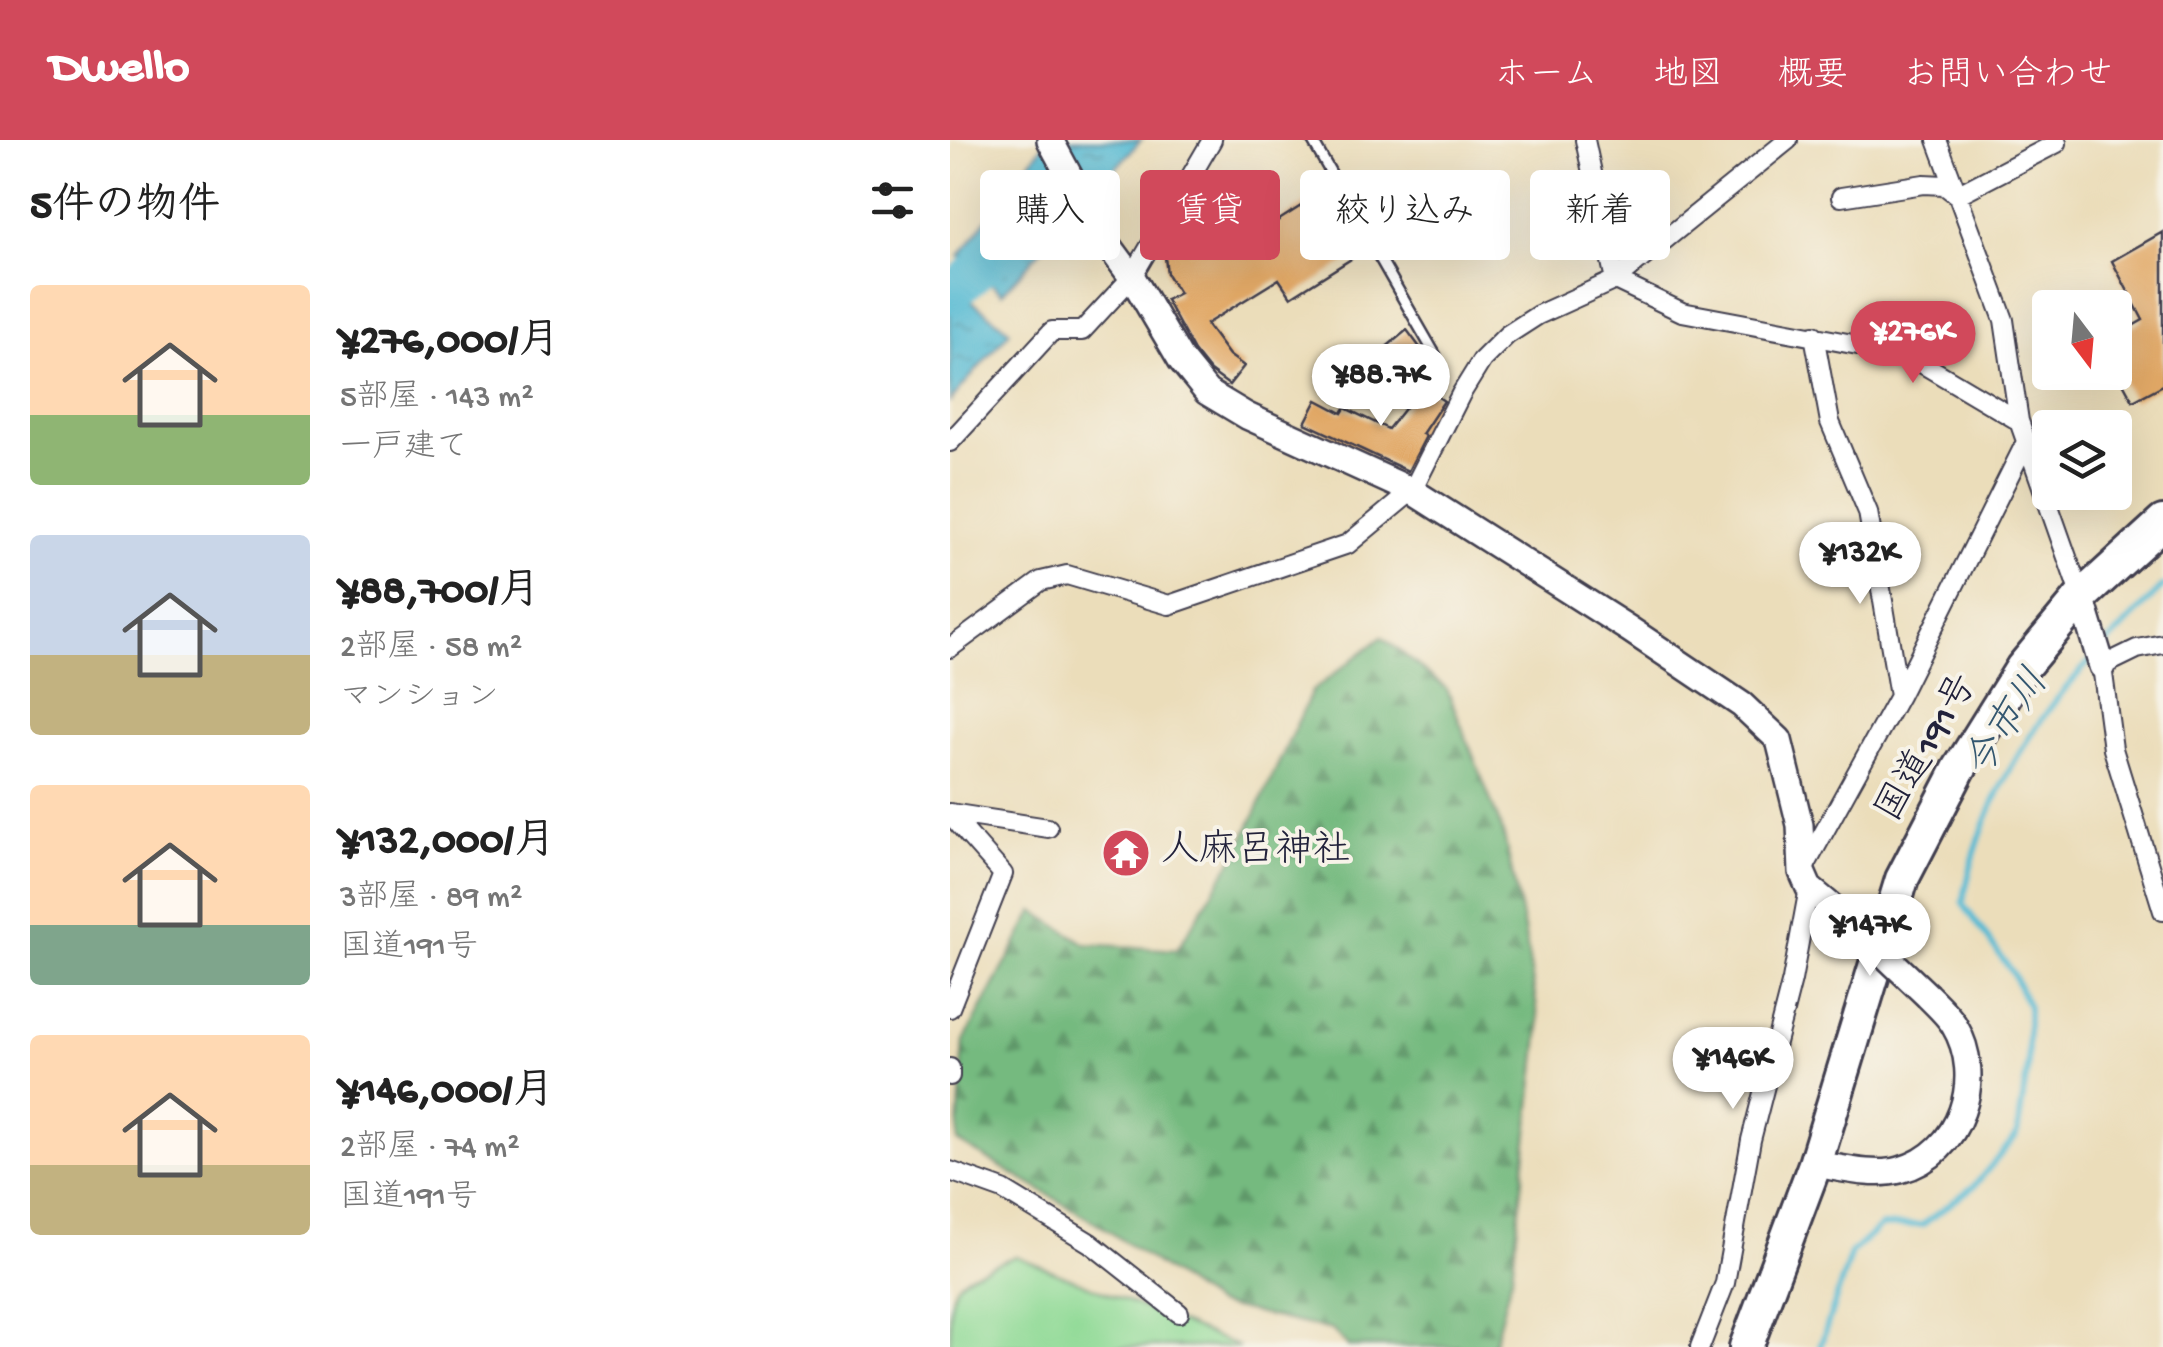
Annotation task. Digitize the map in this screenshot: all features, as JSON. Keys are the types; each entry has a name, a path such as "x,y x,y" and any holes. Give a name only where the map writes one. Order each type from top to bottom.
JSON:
{"highway":[{"name":"国道191号","path":"1746,1347 1815,1164 1902,879 1959,769 2022,668 2081,597 2163,522"}],"street":[{"path":"1050,140 1101,235 1132,277 1181,360 1207,392 1247,416 1412,491 1726,694 1779,740 1800,825 1805,880 1792,980 1750,1140 1725,1283 1700,1347"},
{"path":"950,442 1052,330 1082,331 1132,277 1212,140"},
{"path":"1586,140 1615,280"},
{"path":"950,648 1042,581 1067,575 1169,606 1348,544 1412,491 1461,394 1482,360 1506,335 1538,315 1615,280 1704,212 1788,140"},
{"path":"1937,140 2004,320 2019,420 2102,666 2113,749 2163,911"},
{"path":"1957,195 2056,143 2054,140"},
{"path":"1841,198 1924,184 1944,185 1957,195"},
{"path":"1615,280 1682,312 1906,354 2019,420"},
{"path":"1814,334 1830,422 1868,512 1899,696"},
{"path":"1805,880 2026,442"},
{"path":"2102,666 2138,649 2163,644"},
{"path":"950,813 1048,828"},
{"path":"950,813 1002,874 950,1008"},
{"path":"1805,880 1955,1026 1967,1061 1966,1100 1955,1132 1932,1157 1898,1171 1815,1164"},
{"path":"950,1068 950,1076"},
{"path":"950,1171 1002,1190 1090,1243 1180,1314"}],"lane":[{"path":"1312,140 1436,356"}],"green space":[{"path":"1382,637 1447,689 1503,832 1540,1027 1512,1275 1493,1347 1349,1347 1332,1330 1215,1304 1100,1225 957,1141 964,1041 1034,911 1086,944 1177,950 1238,851 1312,691"},
{"path":"1016,1256 1240,1347 950,1347 951,1305 958,1284 978,1271"}],"water":[{"path":"1047,140 1141,140 1114,170 1024,170"},
{"path":"980,228 980,260 1032,260 1002,293 959,256"},
{"path":"950,284 1010,331 950,401"}],"building":[{"path":"1300,207 1300,260 1349,260 1291,297 1279,279 1206,324 1229,355 1244,366 1229,385 1210,371 1194,351 1166,300 1179,293 1167,274 1165,260 1280,260 1280,219"},
{"path":"2163,232 2163,385 2133,401 2127,390 2132,390 2132,326 2143,320 2132,299 2132,290 2127,290 2112,261"},
{"path":"1407,330 1430,361 1406,379 1384,349"},
{"path":"1422,386 1444,401 1422,434 1426,436 1408,471 1305,423 1317,400 1342,413 1345,408 1388,429"}],"waterway":[{"path":"950,294 990,260"},
{"name":"今市川","path":"2103,648 2163,586"},
{"name":"今市川","path":"1820,1347 1851,1253 1881,1226 1922,1225 1974,1186 2017,1135 2028,1066 2028,1007 2012,972 1963,904 1980,837 2008,773 2046,714 2091,660"}],"place":[{"name":"人麻呂神社","path":"1126,853"}]}
